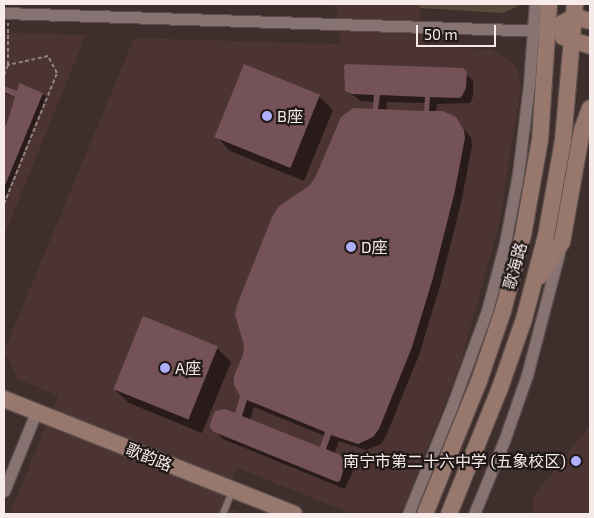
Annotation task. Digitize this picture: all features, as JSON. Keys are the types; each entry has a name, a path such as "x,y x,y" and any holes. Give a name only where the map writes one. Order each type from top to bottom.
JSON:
{"main road":[{"name":"歌海路","path":"425,510 482,372 503,311 523,235 540,140 540,31 549,4"},
{"name":"歌海路","path":"450,513 500,388 524,319 546,236 562,141 574,10"},
{"path":"540,31 574,10 590,21"},
{"path":"540,31 590,46"},
{"path":"532,289 562,242 582,130 590,108"},
{"name":"歌韵路","path":"4,399 294,514"}],"street":[{"path":"408,514 452,406 481,328 505,243 518,174 540,31 535,4"},
{"path":"6,13 540,31"},
{"path":"474,514 504,441 527,375 562,242"},
{"path":"4,491 36,412"}],"lane":[{"path":"223,514 233,490"}],"path":[{"path":"4,75 8,65 6,13"},
{"path":"4,204 57,73 48,56 8,65"}],"shaded area":[{"path":"284,4 419,4 424,47 491,49 506,57 517,68 521,88 499,224 461,362 404,507 397,514 352,514 237,468 221,505 245,514 10,514 58,396 18,379 4,351 134,38 341,44 336,6"},
{"path":"419,4 522,4 503,13 420,8"},
{"path":"4,32 86,35 4,236"},
{"name":"南宁市第二十六中学 (五象校区)","path":"590,425 590,514 533,514 533,497"}],"building":[{"name":"B座","path":"244,64 320,95 290,168 214,137"},
{"name":"D座","path":"346,64 463,68 467,72 466,88 462,96 459,98 430,97 429,111 443,111 456,117 464,130 465,138 454,195 433,278 412,347 379,429 373,437 358,444 331,435 326,449 340,455 346,462 340,481 337,482 214,432 209,426 215,411 225,409 235,413 240,396 234,385 234,376 243,355 244,345 235,315 237,305 272,217 279,206 309,186 315,178 341,117 353,108 373,109 374,95 352,94 345,91 344,66","holes":["380,95 425,97 424,111 378,109","247,400 325,432 320,447 242,416"]},
{"path":"19,83 43,93 4,188 4,125 6,126 15,97 4,92 4,86 17,91"},
{"name":"A座","path":"143,316 218,346 189,420 113,389"}],"place":[{"name":"B座","path":"267,116"},
{"name":"D座","path":"351,247"},
{"name":"A座","path":"165,368"},
{"name":"南宁市第二十六中学 (五象校区)","path":"576,461"}]}
